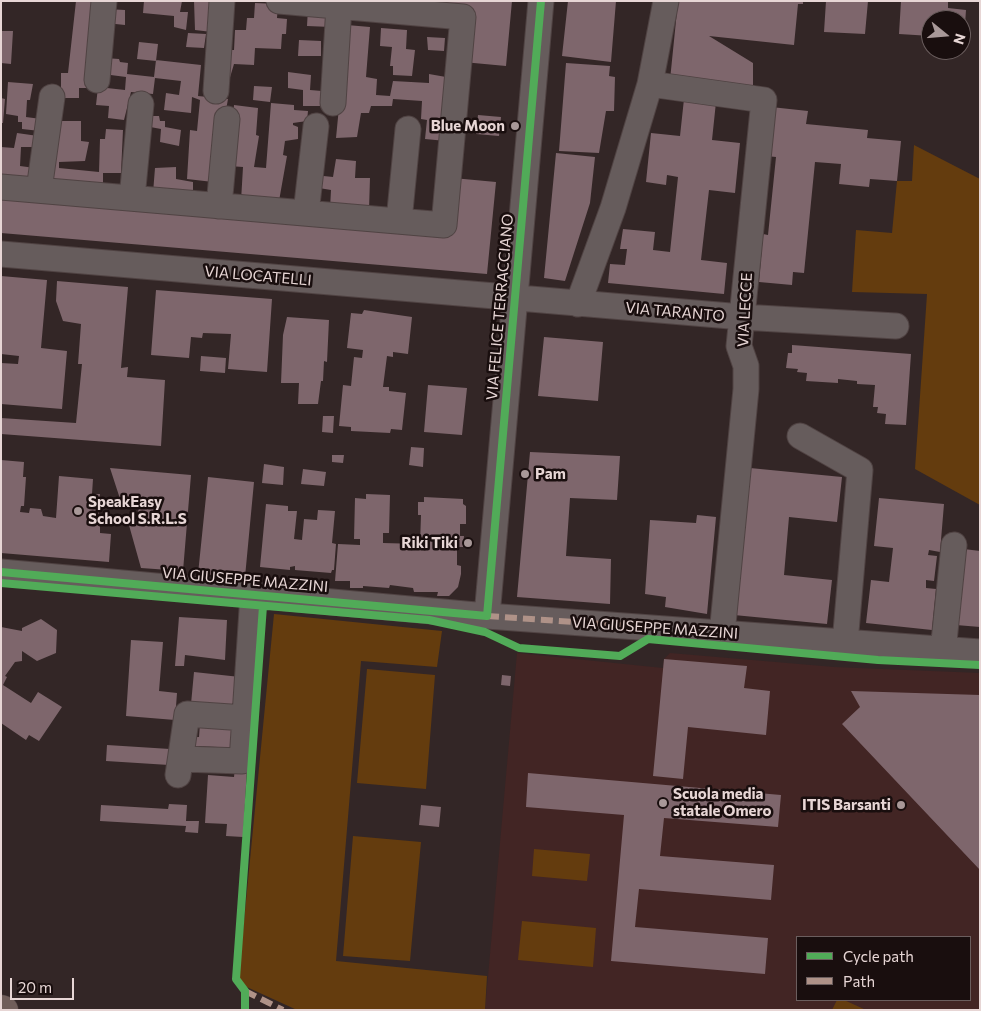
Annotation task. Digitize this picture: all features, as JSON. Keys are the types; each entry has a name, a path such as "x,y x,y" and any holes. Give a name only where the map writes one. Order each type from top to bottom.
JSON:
{"street":[{"path":"97,80 104,1"},
{"path":"216,91 222,1"},
{"path":"1,187 444,225 463,17 280,1"},
{"name":"VIA FELICE TERRACCIANO","path":"487,616 541,1"},
{"path":"578,304 612,208 650,84 666,1"},
{"path":"333,103 339,6"},
{"name":"VIA LECCE","path":"650,84 764,100 739,346 746,366 746,389 722,634"},
{"path":"39,190 52,97"},
{"path":"132,198 142,104"},
{"path":"219,206 227,119"},
{"path":"306,213 316,126"},
{"path":"398,221 408,129"},
{"name":"VIA LOCATELLI","path":"1,254 514,298"},
{"name":"VIA TARANTO","path":"514,298 742,317 896,326"},
{"path":"800,436 860,470 845,643"},
{"path":"943,651 954,544"},
{"name":"VIA GIUSEPPE MAZZINI","path":"1,572 487,616 943,651 980,652"},
{"path":"245,718 187,714 180,767 242,761 245,718 253,595"}],"shaded area":[{"path":"914,145 980,179 980,505 915,469 927,294 852,292 856,230 892,233 897,181 912,181"},
{"path":"274,614 442,631 437,667 361,661 336,961 487,976 485,1010 297,1010 238,983"},
{"name":"Scuola media statale Omero","path":"517,653 663,668 664,659 670,653 834,667 980,673 980,1010 485,1010"},
{"path":"367,669 435,675 426,789 357,783"},
{"path":"353,836 421,842 410,961 343,956"},
{"path":"534,849 590,854 587,881 532,876"},
{"path":"522,921 596,928 593,967 518,960"},
{"path":"836,1001 846,1001 866,1010 832,1010"}],"building":[{"path":"76,1 95,1 88,88 79,88 79,98 61,98 61,73 68,73"},
{"path":"144,1 182,1 180,12 188,12 186,30 174,27 174,16 143,13"},
{"path":"194,1 215,1 212,32 195,30"},
{"path":"323,1 512,1 506,66 463,62 459,4 457,14"},
{"path":"568,1 616,1 611,62 562,56"},
{"path":"678,1 803,1 803,4 798,4 794,45 709,36 753,63 753,89 670,80"},
{"path":"826,1 868,1 865,34 824,32"},
{"path":"901,1 948,1 948,8 966,10 921,10 921,35 899,34"},
{"path":"255,3 278,4 277,18 287,19 286,34 282,34 281,49 255,48 254,65 234,64 228,84 222,50 234,50 235,30 246,30 247,18 254,18"},
{"path":"308,8 332,19 331,27 307,26"},
{"path":"106,9 125,10 125,25 106,23"},
{"path":"347,25 370,27 366,77 377,79 376,95 390,96 393,81 429,83 429,74 446,77 446,141 425,139 427,120 421,119 422,101 393,99 392,106 371,106 369,113 361,113 357,137 336,138"},
{"path":"381,28 407,30 406,49 415,50 412,76 393,75 393,66 390,66 392,47 380,46"},
{"path":"1,31 13,31 11,64 1,63"},
{"path":"188,33 206,34 204,48 186,47"},
{"path":"427,37 445,38 444,51 428,50"},
{"path":"299,40 321,41 321,56 298,56"},
{"path":"139,42 158,44 156,61 137,59"},
{"path":"105,58 119,59 120,62 128,63 127,74 154,77 156,60 201,65 198,96 228,99 213,182 187,179 190,130 197,131 200,100 192,97 191,113 164,110 166,93 179,95 181,81 155,78 153,94 131,92 124,120 108,118 109,106 96,105 98,87 125,90 126,77 103,74"},
{"path":"566,63 610,66 609,76 615,77 614,111 606,111 599,153 559,151"},
{"path":"288,72 311,75 310,90 322,91 320,106 303,106 303,90 288,88"},
{"path":"8,82 33,84 30,100 27,100 26,117 41,119 40,131 22,129 22,122 18,122 18,116 6,114"},
{"path":"254,86 272,87 270,102 253,100"},
{"path":"1,98 5,99 3,123 1,123"},
{"path":"684,99 716,102 712,140 740,143 735,193 709,190 701,260 727,263 724,294 608,283 610,264 625,265 627,249 620,249 623,229 655,232 653,250 670,252 678,177 667,175 666,185 646,182 651,133 680,136"},
{"path":"271,103 294,105 294,110 308,111 307,121 293,123 293,125 298,127 298,139 285,141 283,155 287,156 279,201 241,201 243,167 229,166 234,105 258,108 256,135 259,136 254,167 266,168"},
{"path":"771,107 808,111 806,124 868,130 867,138 901,141 897,181 870,179 869,187 839,184 841,164 815,162 804,273 793,272 792,285 759,282 763,234 768,235 776,157 766,156"},
{"path":"478,115 501,117 499,136 476,134"},
{"path":"144,116 159,116 160,121 165,121 165,127 181,130 179,146 160,142 161,129 145,126"},
{"path":"56,121 81,121 81,141 89,142 85,161 59,162 59,168 99,172 100,139 105,139 106,129 123,130 121,173 103,173 103,184 47,178"},
{"path":"17,133 38,136 38,147 21,147 20,166 35,168 34,183 1,179 1,147 14,148"},
{"path":"556,153 595,157 590,203 565,281 544,278"},
{"path":"336,159 356,161 355,178 370,178 369,210 330,209 331,190 313,187 314,175 333,177"},
{"path":"176,167 176,179 193,182 193,195 153,193 155,168"},
{"path":"453,178 496,182 487,274 1,233 1,190 448,230"},
{"path":"1,276 47,280 41,348 67,351 62,409 1,404 1,363 18,364 19,356 1,354"},
{"path":"57,281 128,287 121,368 128,367 127,377 165,380 161,446 1,434 1,418 76,423 82,364 78,364 81,324 63,321 56,301"},
{"path":"156,290 272,299 267,372 228,369 231,334 203,333 202,338 191,337 189,358 151,355"},
{"path":"364,310 412,317 408,354 393,352 393,357 387,356 383,387 389,387 389,391 406,393 402,430 391,429 390,433 351,431 351,427 339,426 343,385 351,386 354,357 362,358 363,350 347,348 351,313 362,314"},
{"path":"287,317 329,320 327,362 324,361 323,381 321,381 318,404 298,404 299,383 281,383 283,335"},
{"path":"544,337 603,342 598,401 538,396"},
{"path":"792,345 911,354 906,425 885,424 886,414 877,413 878,407 873,407 875,385 857,384 857,381 838,379 838,383 806,381 807,373 797,372 798,369 786,368 788,353 792,353"},
{"path":"201,356 226,358 225,373 200,371"},
{"path":"428,385 467,388 462,435 424,432"},
{"path":"323,416 334,416 333,433 322,432"},
{"path":"411,447 424,448 423,467 409,465"},
{"path":"530,452 620,456 617,500 570,498 566,556 611,559 610,604 517,597"},
{"path":"332,455 344,455 343,463 332,462"},
{"name":"SpeakEasy School S.R.L.S","path":"1,460 24,462 23,477 26,477 24,506 21,506 20,512 29,513 30,508 41,509 43,516 56,518 59,476 93,479 92,494 100,494 98,523 100,523 100,533 111,534 109,562 1,553"},
{"path":"264,464 284,467 283,485 262,483"},
{"path":"110,468 191,475 183,571 141,568 127,518 137,519 139,506 122,505"},
{"path":"750,468 842,477 837,522 789,517 784,575 832,580 827,624 734,615"},
{"path":"303,469 326,472 324,486 301,484"},
{"path":"208,477 254,482 245,577 198,574"},
{"path":"366,494 390,495 389,533 383,533 383,543 420,544 421,515 418,515 418,502 424,502 424,497 463,499 463,504 466,506 466,524 460,524 460,536 464,536 463,547 457,547 457,565 461,566 461,574 458,587 449,596 437,596 438,592 414,592 413,588 390,585 389,588 363,586 363,588 350,588 350,581 335,581 338,544 360,545 360,539 354,539 355,498 366,499"},
{"path":"879,498 944,504 940,552 929,550 928,555 937,556 934,581 926,580 926,588 936,589 932,630 866,623 871,580 889,582 893,548 874,546"},
{"path":"266,504 288,506 288,511 297,511 294,539 302,540 304,519 317,520 318,510 335,511 332,543 336,544 334,570 331,573 295,570 295,566 290,567 290,570 260,567"},
{"path":"697,515 716,517 707,614 665,607 666,597 645,594 650,520 696,523"},
{"path":"964,549 980,551 980,627 956,625"},
{"path":"179,617 227,620 225,660 185,655 184,666 175,666"},
{"path":"41,619 57,630 56,653 37,661 22,651 22,661 15,662 5,676 7,677 3,685 31,703 38,692 62,707 39,741 29,735 26,740 1,723 1,627 22,631 22,628"},
{"path":"131,640 163,642 159,691 177,693 175,720 126,716"},
{"path":"664,659 747,666 744,688 770,691 766,735 688,727 683,779 653,776"},
{"path":"194,672 240,677 237,708 191,704"},
{"path":"502,675 511,676 510,686 501,685"},
{"path":"851,691 980,695 980,870 842,724 860,707"},
{"path":"200,723 234,725 232,753 217,752 217,747 193,746 194,737 199,737"},
{"path":"107,745 170,749 169,765 106,761"},
{"path":"235,767 247,768 243,837 226,836 227,824 205,823 208,775 234,777"},
{"path":"528,773 781,795 778,827 664,818 660,856 774,865 771,900 639,889 635,927 768,938 765,974 611,961 624,815 526,807"},
{"path":"169,804 187,805 186,821 199,821 198,833 185,832 186,826 100,821 101,805 168,809"},
{"path":"421,805 441,807 439,827 419,825"}],"marked path":[{"path":"487,616 632,626"},
{"path":"245,991 283,1010"}],"cycle path":[{"path":"1,572 487,616 541,1"},
{"path":"1,583 429,620 485,632 519,648 620,656 648,639 878,660 980,665"},
{"path":"245,1010 245,991 236,979 263,606"}],"place":[{"name":"Blue Moon","path":"515,126"},
{"name":"Pam","path":"525,474"},
{"name":"SpeakEasy School S.R.L.S","path":"78,511"},
{"name":"Riki Tiki","path":"468,543"},
{"name":"Scuola media statale Omero","path":"663,803"},
{"name":"ITIS Barsanti","path":"901,805"}]}
